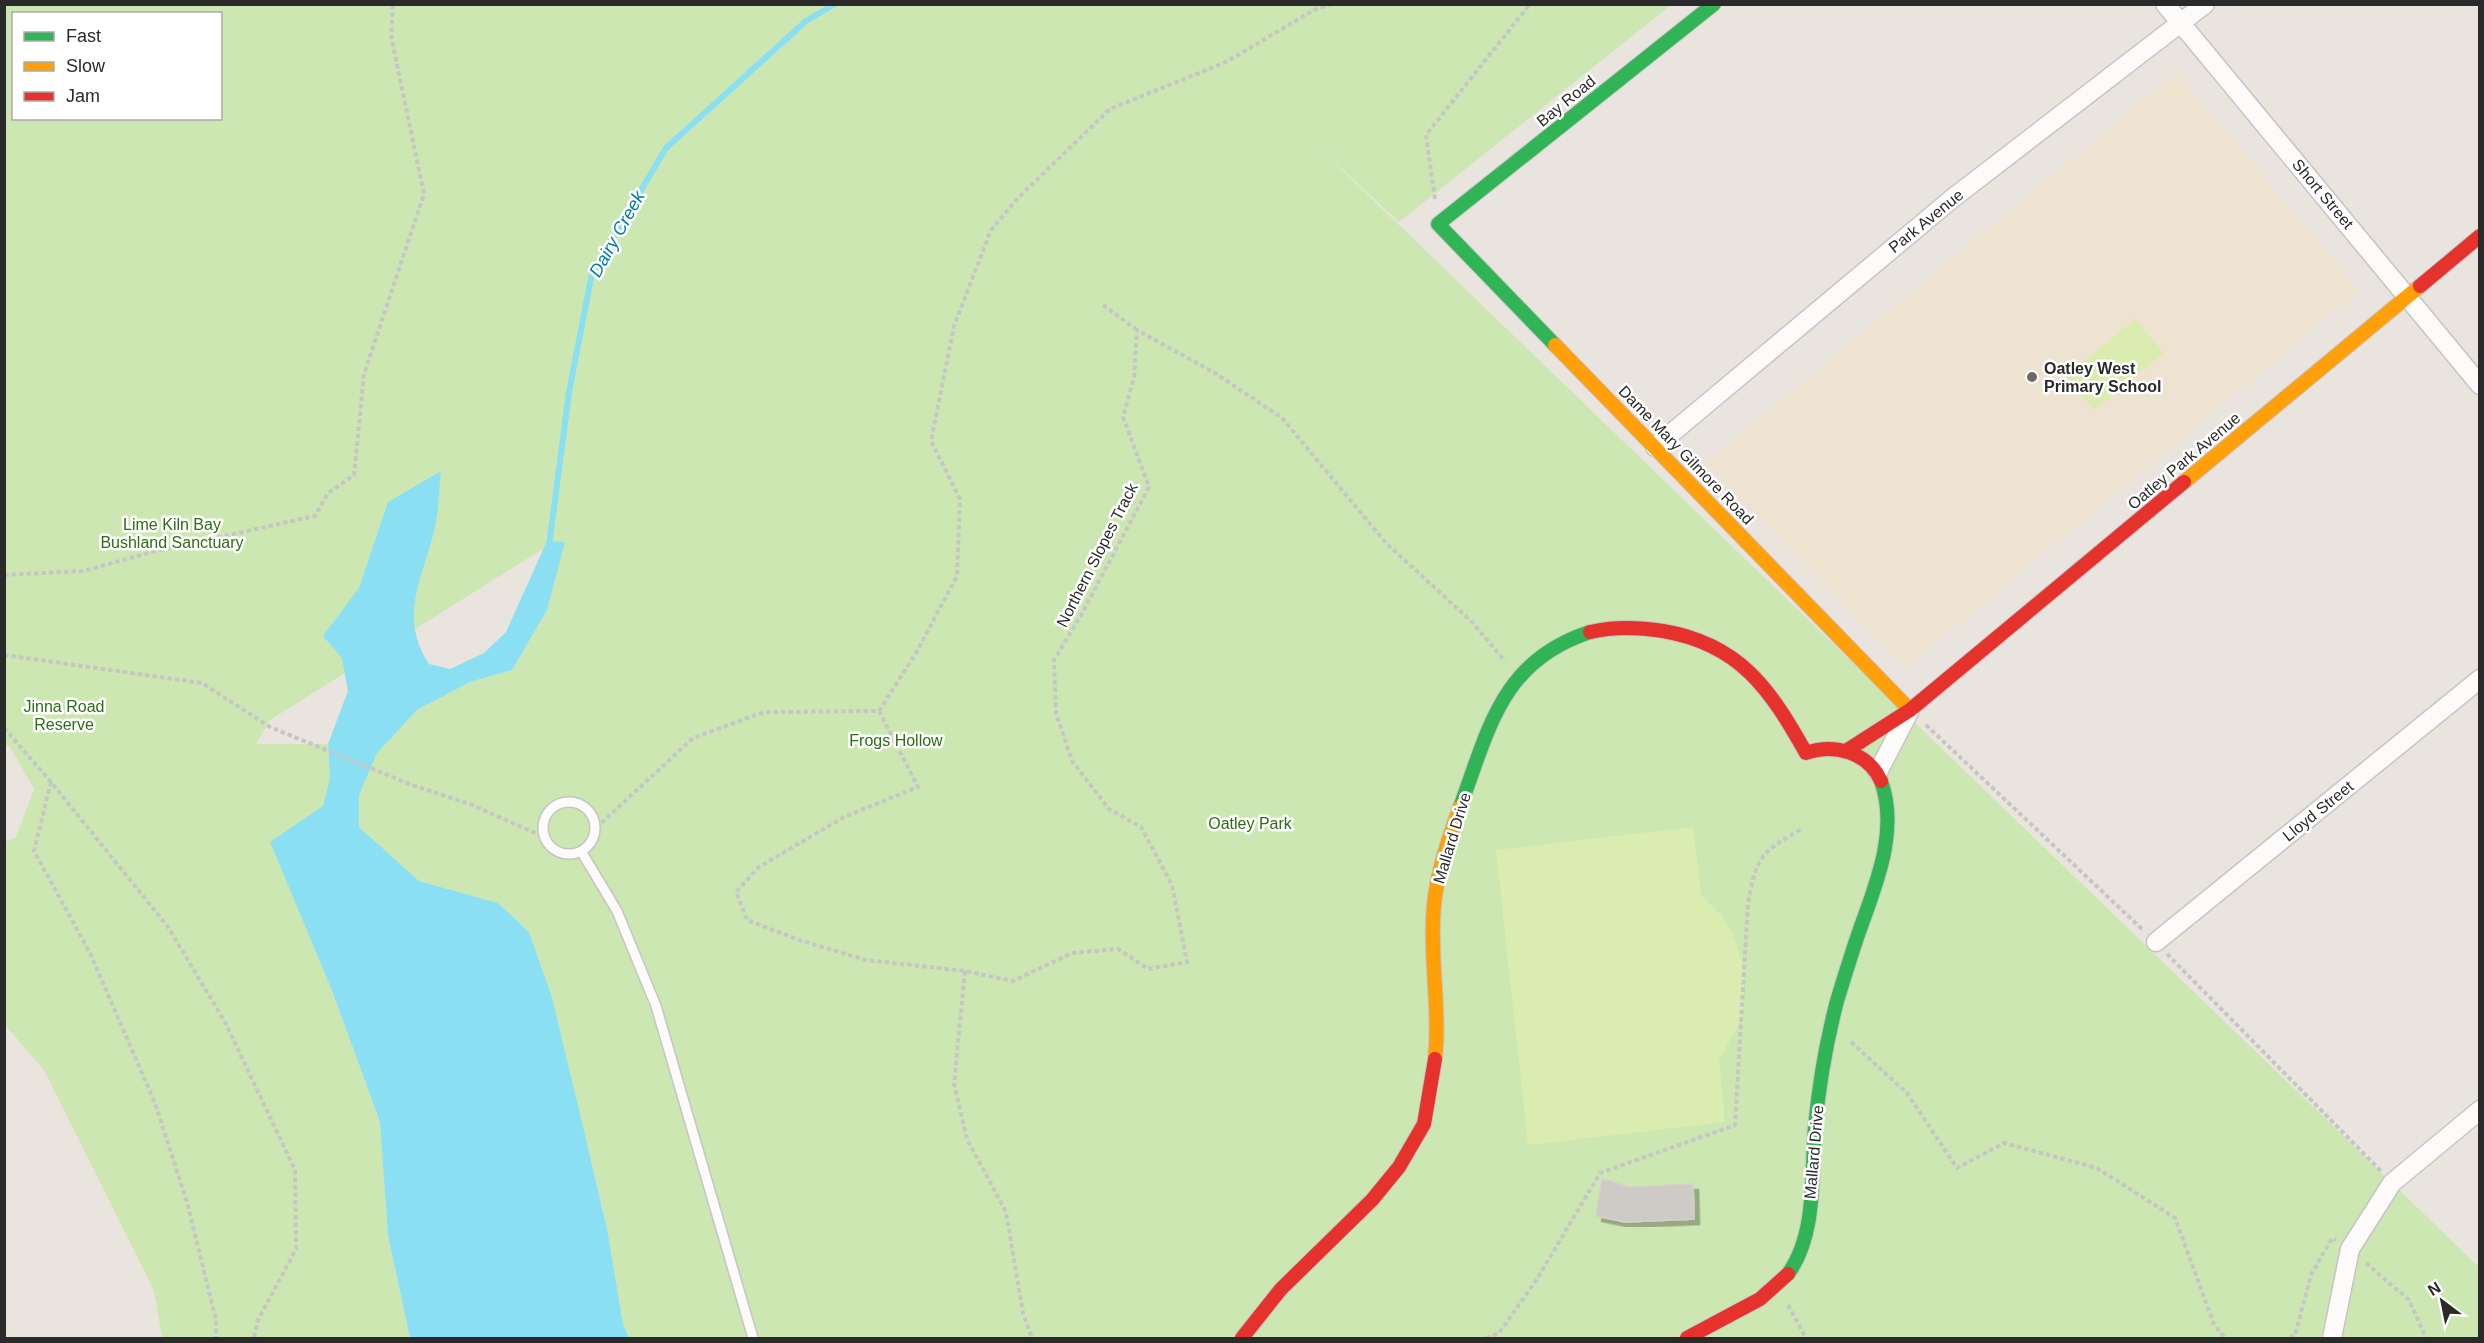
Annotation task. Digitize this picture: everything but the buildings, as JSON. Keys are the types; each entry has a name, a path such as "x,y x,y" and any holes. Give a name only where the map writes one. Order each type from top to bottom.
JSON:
{"street":[{"name":"Bay Road","path":"1438,224 1714,4"},
{"name":"Short Street","path":"2165,4 2480,385"},
{"name":"Park Avenue","path":"1655,447 1953,198 2205,4"},
{"name":"Dame Mary Gilmore Road","path":"1438,224 1910,710"},
{"name":"Oatley Park Avenue","path":"1910,710 2480,236"},
{"name":"Mallard Drive","path":"1242,1338 1294,1275 1386,1187 1423,1125 1437,1036 1431,941 1438,881 1454,824 1490,729 1518,677 1542,655 1566,641 1590,632 1614,628 1641,628 1692,638 1732,656 1754,674 1781,707 1806,753 1826,747 1846,751 1862,758 1878,772 1888,806 1889,827 1873,894 1831,1024 1821,1078 1804,1237 1794,1265 1777,1286 1752,1304 1687,1338"},
{"name":"Lloyd Street","path":"2156,942 2480,679"},
{"path":"1846,751 1910,710"},
{"path":"1878,772 1910,710"},
{"path":"2332,1338 2350,1249 2392,1183 2480,1110"}],"lane":[{"path":"568,801 577,802 591,812 596,828 592,841 581,851 575,854 560,853 548,844 544,837 543,821 552,807 568,801"},
{"path":"581,851 617,911 656,1006 753,1338"}],"path":[{"path":"4,575 83,571 152,552 315,516 328,493 354,475 364,375 424,194 392,36 393,4"},
{"path":"879,711 916,653 957,576 960,499 931,441 954,326 991,230 1018,198 1110,110 1226,62 1314,10 1331,4"},
{"path":"1438,224 1426,135 1530,4"},
{"path":"1103,305 1137,330 1215,373 1282,418 1386,543 1471,621 1518,677"},
{"name":"Northern Slopes Track","path":"965,971 1012,981 1072,953 1118,949 1148,969 1187,962 1172,885 1141,827 1109,809 1072,761 1056,712 1054,660 1080,617 1149,487 1123,417 1134,377 1137,330"},
{"path":"4,655 202,683 270,727 412,785 470,804 544,837"},
{"path":"596,828 693,738 764,711 879,711"},
{"path":"879,711 918,787 844,817 759,867 736,892 747,920 802,941 866,960 965,971 954,1084 967,1138 1006,1212 1023,1313 1032,1338"},
{"path":"4,728 51,782 168,927 225,1022 295,1170 296,1249 258,1320 254,1338"},
{"path":"51,782 34,851 90,953 155,1103 187,1202 216,1320 216,1338"},
{"path":"1486,1338 1499,1333 1538,1279 1600,1173 1735,1125 1749,903 1754,870 1768,848 1803,828"},
{"path":"1831,1024 1907,1093 1957,1168 2004,1143 2097,1168 2175,1218 2214,1324 2225,1338"},
{"path":"2293,1337 2311,1275 2332,1238 2350,1249 2409,1300 2426,1338"},
{"path":"1777,1286 1806,1338"}],"shaded area":[{"name":"Oatley West Primary School","path":"2177,72 2359,291 1906,668 1705,463"}],"green space":[{"path":"5,5 1671,5 1399,222 1310,139 2479,1267 2479,1338 629,1338 623,1324 602,1206 552,997 529,932 498,903 419,881 358,827 358,795 377,752 417,710 470,682 512,670 547,610 564,542 549,545 270,720 256,744 328,744 330,777 323,806 331,988 380,1122 388,1236 410,1338 162,1338 154,1291 44,1070 5,1025 4,842 16,837 34,789 10,747 4,744"},
{"path":"2135,319 2164,353 2094,410 2066,376"},
{"path":"1693,827 1701,895 1722,916 1732,932 1744,968 1744,1007 1738,1026 1719,1060 1725,1122 1528,1145 1496,850"}],"water":[{"path":"441,471 436,522 416,594 414,611 419,646 429,664 450,669 484,653 506,632 547,541 565,542 547,610 512,670 470,682 417,710 377,753 359,795 359,827 419,881 498,903 529,932 552,997 607,1229 623,1324 629,1338 410,1338 388,1236 380,1122 331,988 270,842 323,806 330,777 328,744 348,691 342,658 323,636 359,588 388,502"}],"waterway":[{"name":"Dairy Creek","path":"549,546 569,392 592,273 666,148 806,21 835,4"}],"traffic: fast":[{"path":"1555,345 1438,224 1714,4"},
{"path":"1460,807 1490,725 1502,701 1517,680 1536,661 1560,645 1590,632"},
{"path":"1788,1274 1804,1241 1808,1223 1817,1111 1823,1064 1833,1017 1883,857 1888,819 1881,781"}],"traffic: slow":[{"path":"2184,482 2420,286"},
{"path":"1555,345 1910,710"},
{"path":"1435,1059 1437,1024 1433,937 1434,905 1442,862 1460,807"}],"traffic: jam":[{"path":"2420,286 2480,236"},
{"path":"1846,751 1910,710 2184,482"},
{"path":"1590,632 1617,628 1663,631 1690,637 1713,647 1733,658 1765,690 1806,753 1828,749 1849,752 1868,763 1881,781"},
{"path":"1242,1338 1281,1289 1372,1200 1399,1167 1424,1124 1435,1059"},
{"path":"1687,1338 1760,1299 1788,1274"}],"place":[{"name":"Oatley West Primary School","path":"2032,377"}],"park label":[{"name":"Lime Kiln Bay Bushland Sanctuary","path":"172,533"},
{"name":"Jinna Road Reserve","path":"64,715"},
{"name":"Frogs Hollow","path":"896,740"},
{"name":"Oatley Park","path":"1250,823"}]}
